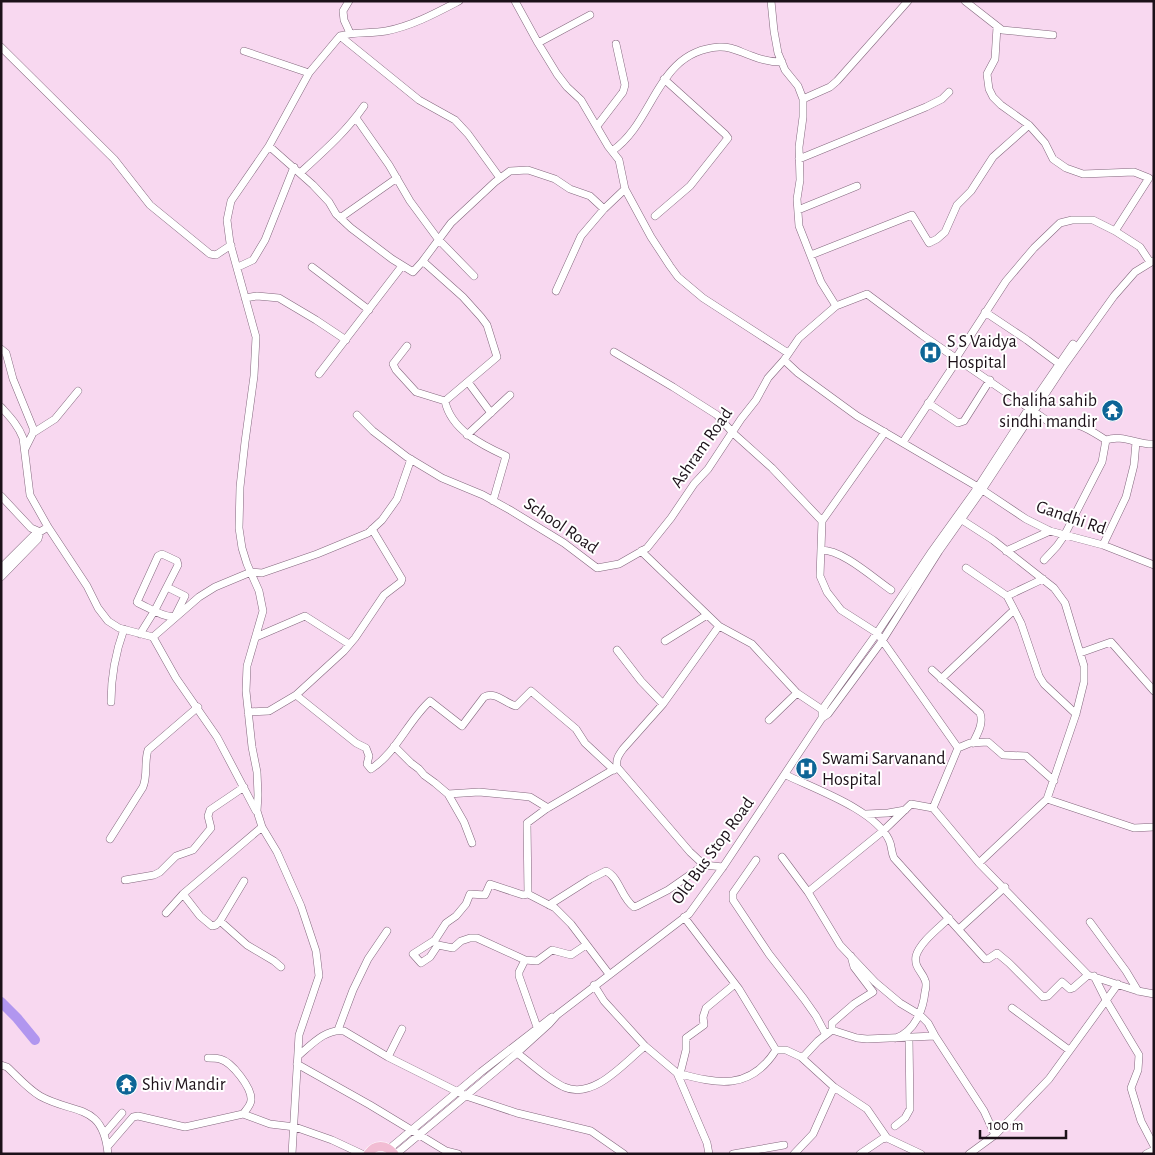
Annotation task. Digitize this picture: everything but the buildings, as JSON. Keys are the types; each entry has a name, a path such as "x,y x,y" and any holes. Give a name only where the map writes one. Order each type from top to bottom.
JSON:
{"main road":[{"path":"368,1154 376,1147 383,1146 393,1152"}],"street":[{"path":"349,1 343,11 344,20 350,33"},
{"path":"257,811 258,772 252,747 246,691 247,666 263,611 259,591 246,564 239,528 240,487 256,355 256,337 231,245 227,220 231,201 269,146 309,73 340,36 350,33 369,34 389,30 421,20 459,1"},
{"path":"515,1 538,43 567,87 581,100 619,160 625,189 650,237 678,277 715,307 788,353"},
{"path":"771,1 778,53 785,70 798,86 803,99 803,118 799,147 798,210 800,226 821,282 836,306"},
{"path":"803,99 830,87 837,81 908,1"},
{"path":"965,1 997,27 1008,31 1053,35"},
{"path":"538,43 590,15"},
{"path":"997,27 995,60 987,74 989,89 993,97 1001,105 1029,125 1045,143 1053,159 1066,168 1083,174 1134,172 1149,178 1115,231"},
{"path":"340,36 418,100 455,120 468,134 500,178"},
{"path":"597,126 623,92 625,85 616,44"},
{"path":"1,47 114,159 150,205 210,254 216,255 231,245"},
{"path":"612,151 621,145 636,126 655,91 684,58 706,49 720,47 734,48 768,62 782,62"},
{"path":"244,51 309,73"},
{"path":"654,216 690,186 728,138 664,80"},
{"path":"799,159 926,107 942,99 949,92"},
{"path":"300,173 340,136 364,106"},
{"path":"356,118 397,178 410,201 438,239 474,276"},
{"path":"811,255 912,214 929,243 937,240 945,232 957,205 971,191 994,157 1029,125"},
{"path":"269,146 294,167 329,202 340,218 402,266 413,272 451,223 510,171 528,170 555,179 570,189 590,196 604,209"},
{"path":"238,267 253,260 265,240 294,167"},
{"path":"340,218 397,178"},
{"path":"798,210 858,186"},
{"path":"556,291 577,242 604,209 625,189"},
{"path":"824,714 882,641 939,551 962,520 1060,365 1135,272 1152,261 1140,247 1093,220 1072,220 1060,223 1018,266 985,312 903,442"},
{"path":"422,262 463,297 487,325 497,357 445,401"},
{"path":"319,374 402,266"},
{"path":"312,268 369,310"},
{"name":"Ashram Road","path":"642,551 647,548 667,524 694,484 708,469 756,400 768,378 784,360 799,338 836,306 867,294 957,359"},
{"path":"245,298 257,296 279,298 346,340"},
{"path":"985,312 1060,365"},
{"path":"407,346 394,364 396,370 416,392 445,401"},
{"path":"1,349 6,353 13,379 32,422 33,433 24,451"},
{"path":"614,352 657,376 717,415 733,433 772,468 822,521"},
{"path":"957,359 1052,424 1068,422 1083,426 1106,440 1120,437 1136,442 1154,444"},
{"name":"Gandhi Rd","path":"784,360 798,373 857,416 903,442 1026,519 1064,536 1103,545 1154,565"},
{"path":"928,404 960,423 964,421 990,380"},
{"path":"468,382 491,413"},
{"path":"33,433 55,420 78,391"},
{"path":"467,435 510,395"},
{"path":"445,401 447,408 459,427 467,435 506,456 493,501"},
{"path":"1,407 20,430 30,495 48,527 108,621 118,628 153,637 176,678 198,707 217,737 257,811 262,827 289,877 301,906 317,959 319,976 298,1035 295,1127 292,1154"},
{"name":"School Road","path":"357,415 373,431 411,459 442,478 483,495 564,543 598,568 619,564 642,551"},
{"path":"885,432 822,521 820,576 826,592 841,610 877,633 958,748"},
{"path":"1044,560 1064,536 1102,462 1106,440"},
{"path":"1103,545 1126,497 1134,465 1136,442"},
{"path":"153,637 206,592 251,572 262,573 318,554 368,532 382,520 397,499 411,459"},
{"path":"824,714 932,550 980,489"},
{"path":"1,496 30,528 40,532"},
{"path":"962,520 993,540 1054,588 1065,603 1084,666 1076,714 1047,799 980,863"},
{"path":"1,568 33,536 48,527"},
{"path":"248,712 269,711 296,695 349,644 384,595 402,580 372,529"},
{"path":"1006,550 1050,530"},
{"path":"1,577 38,539 40,532"},
{"path":"821,550 829,550 851,562 890,590"},
{"path":"642,551 719,626 752,644 797,693 824,714"},
{"path":"140,634 155,610 167,587 177,562 162,554 158,556 137,600 138,603 155,610 168,616 175,616 185,598 184,594 167,587"},
{"path":"966,568 1007,596 1021,623 1039,676 1044,684 1076,714"},
{"path":"1007,596 1043,579"},
{"path":"941,679 1014,610"},
{"path":"665,641 707,615"},
{"path":"256,637 305,616 349,644"},
{"path":"616,768 618,756 623,749 663,704 719,626"},
{"path":"111,702 111,682 116,652 124,629"},
{"path":"1080,653 1112,642 1154,690"},
{"path":"617,650 641,681 663,704"},
{"path":"932,670 980,714 982,718 973,743"},
{"path":"296,695 356,743 366,748 370,756 367,764 368,768 374,767 394,746 430,701 462,726 484,697 494,694 516,706 531,690 576,729 585,743 616,768 680,842 704,865 723,867"},
{"path":"769,720 797,693"},
{"path":"110,839 144,788 148,750 198,707"},
{"name":"Old Bus Stop Road","path":"393,1152 413,1130 458,1092 499,1063 517,1053 557,1015 684,917 723,867 786,775 824,714"},
{"path":"932,808 958,748 973,743 988,742 1002,755 1026,756 1054,780"},
{"path":"394,746 424,775 448,794 464,822 472,843"},
{"path":"528,894 527,823 548,808 616,768"},
{"path":"786,775 866,814 889,839 890,850 894,858 985,959 997,953 1043,997 1048,996 1062,982 1070,989 1091,975"},
{"path":"125,880 154,875 176,856 193,850 211,828 208,816 210,810 244,787"},
{"path":"448,794 479,792 530,797 548,808"},
{"path":"1047,799 1134,828 1154,827"},
{"path":"808,892 882,831 911,804 932,808 980,863 1091,975 1139,1055 1138,1070 1131,1086 1142,1125 1154,1146"},
{"path":"866,814 905,810"},
{"path":"166,913 183,894 262,827"},
{"path":"782,857 808,892 840,945 875,982 928,1023 984,1111 995,1135"},
{"path":"756,860 733,893 733,900 769,954 808,1004 826,1035"},
{"path":"549,905 606,871 614,877 634,907 668,890 704,865"},
{"path":"183,894 200,916 212,926 220,921 244,881"},
{"path":"586,945 571,955 552,950 537,962 526,960 485,941 470,938 461,941 453,948 438,945 430,957 421,963 413,954 435,940 446,923 456,916 466,904 470,894 485,895 490,884 528,894 555,908 571,924 609,974"},
{"path":"959,929 1004,887"},
{"path":"684,917 735,984 776,1050"},
{"path":"893,1039 907,1031 920,1015 926,983 917,967 917,953 925,942 949,918"},
{"path":"220,921 247,945 274,961 281,968"},
{"path":"1090,922 1126,971 1138,991"},
{"path":"338,1030 368,959 387,932"},
{"path":"832,1030 832,1023 854,1004 873,992 854,967 851,956"},
{"path":"526,960 518,976 537,1027"},
{"path":"1091,975 1138,991 1153,992"},
{"path":"709,1154 707,1143 678,1073 686,1050 686,1038 704,1025 703,1017 706,1008 735,984"},
{"path":"969,1154 995,1135 1049,1079 1118,984"},
{"path":"594,986 604,1001 645,1046 678,1073 723,1083 733,1082 756,1072 769,1061 776,1050"},
{"path":"1012,1008 1070,1050"},
{"name":"Old Bus Stop Road","path":"393,1152 419,1136 466,1096 537,1027 548,1018 557,1015"},
{"path":"388,1057 402,1029"},
{"path":"298,1057 326,1034 338,1030 344,1031 388,1057 466,1096 517,1113 591,1130 624,1154"},
{"path":"801,1057 832,1030"},
{"path":"832,1030 867,1040 935,1036"},
{"path":"895,1126 905,1118 910,1109 909,1038"},
{"path":"517,1053 563,1086 582,1090 600,1084 645,1046"},
{"path":"776,1050 786,1050 801,1057 834,1087 867,1109 887,1138 921,1154"},
{"path":"298,1057 413,1130 419,1136 446,1152 458,1154"},
{"path":"208,1058 220,1059 227,1063 244,1081 250,1091 250,1117"},
{"path":"1,1065 7,1067 38,1095 93,1116 104,1134 108,1150"},
{"path":"794,1154 813,1134 834,1087"},
{"path":"104,1134 122,1113"},
{"path":"108,1150 133,1116 185,1127 250,1117 276,1125 295,1127 332,1140 362,1154"},
{"path":"860,1154 877,1142 887,1138"},
{"path":"733,1154 775,1150 784,1145"},
{"path":"1146,1154 1154,1150"}],"waterway":[{"path":"1,1002 35,1040"}],"place":[{"name":"S S Vaidya Hospital","path":"931,352"},
{"name":"Chaliha sahib sindhi mandir","path":"1113,411"},
{"name":"Swami Sarvanand Hospital","path":"806,769"},
{"name":"Shiv Mandir","path":"126,1085"}]}
